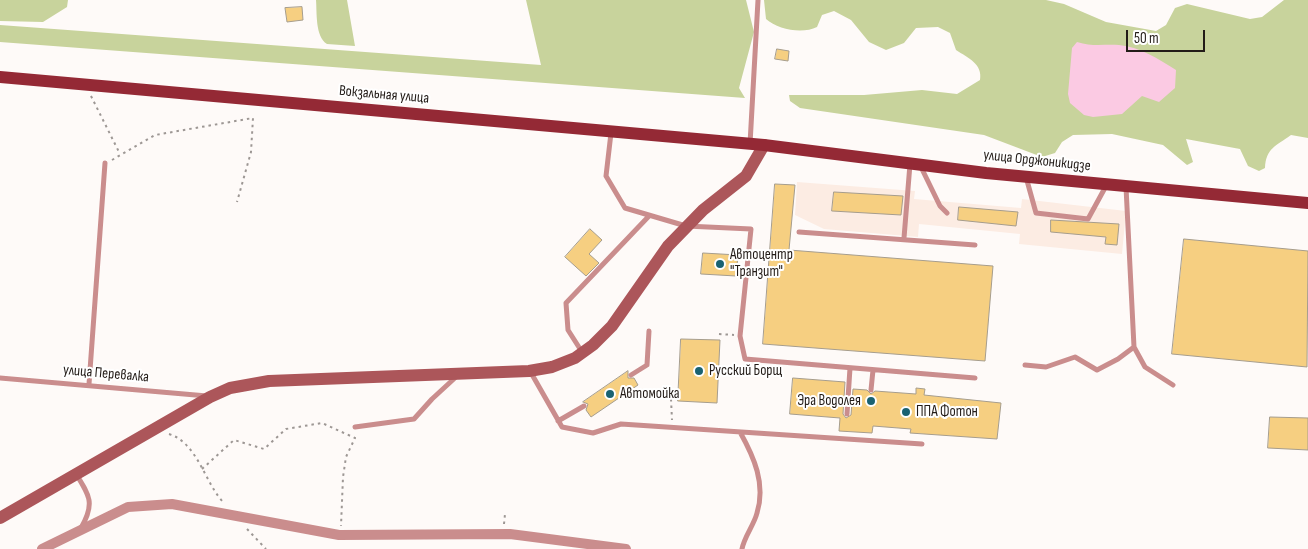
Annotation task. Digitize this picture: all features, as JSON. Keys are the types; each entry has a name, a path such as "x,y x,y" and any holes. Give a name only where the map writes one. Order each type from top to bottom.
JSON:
{"main road":[{"name":"Вокзальная улица","path":"0,77 764,145"},
{"name":"улица Орджоникидзе","path":"764,145 1026,177 1308,203"}],"street":[{"path":"0,518 75,473 155,430 210,396 230,388 269,381 530,371 575,358 612,326 668,246 686,226 746,176 764,145"},
{"path":"42,549 81,528 128,507 172,504 218,514 343,535 510,534 626,549"}],"lane":[{"path":"750,144 758,0"},
{"path":"612,132 606,176 625,208 686,226 750,229 740,336 745,358 975,378"},
{"path":"89,384 106,163"},
{"path":"915,164 940,206 947,214"},
{"path":"904,238 915,164"},
{"path":"1026,177 1036,212 1088,219 1106,185"},
{"path":"1126,187 1134,347 1145,367 1173,385"},
{"path":"582,352 568,330 566,303 649,216"},
{"path":"799,232 904,238 975,245"},
{"path":"631,375 647,365 649,331"},
{"path":"1025,365 1046,367 1075,357 1097,370 1118,359 1134,347"},
{"path":"847,414 850,368"},
{"path":"871,390 873,370"},
{"path":"530,371 562,427 593,434 621,424 922,444"},
{"path":"355,427 414,419 459,374"},
{"name":"улица Перевалка","path":"0,378 89,384 210,396"},
{"path":"558,421 584,406"},
{"path":"740,432 755,459 760,486 758,512 742,549"},
{"path":"75,473 86,489 90,502 89,514 81,528"}],"path":[{"path":"85,84 121,155"},
{"path":"106,163 155,135 253,118 251,152 237,202"},
{"path":"719,334 740,336"},
{"path":"671,399 674,428"},
{"path":"202,469 234,440 264,449 286,428 322,423 355,438 346,457 342,477 343,499 339,519 343,535"},
{"path":"155,430 177,436 187,446 217,496 266,549"}],"shaded area":[{"path":"1077,42 1093,45 1127,46 1149,54 1176,70 1175,88 1159,102 1142,96 1122,114 1093,117 1084,115 1070,103 1068,94 1072,48"},
{"path":"797,182 915,191 914,199 1021,208 1022,199 1126,211 1122,254 1019,244 1020,234 919,224 918,237 824,229 795,215"}],"green space":[{"path":"0,0 68,0 67,7 43,22 0,21"},
{"path":"316,0 347,0 355,46 327,44 323,41 317,24"},
{"path":"526,0 746,0 754,32 739,88 745,98 0,42 0,25 541,65"},
{"path":"764,0 1046,0 1064,4 1106,22 1156,31 1166,25 1175,8 1187,4 1250,19 1262,17 1284,0 1308,0 1308,138 1291,135 1276,145 1267,156 1265,168 1259,171 1248,166 1240,149 1186,139 1193,162 1187,165 1163,145 1112,134 1073,135 1062,142 1055,153 1042,157 984,135 800,108 790,101 789,95 864,95 922,90 957,94 980,80 980,74 974,62 956,50 950,33 938,27 916,28 904,43 886,50 869,42 851,20 834,11 822,15 817,27 811,29 791,30 777,26 766,19"}],"building":[{"path":"302,7 303,20 287,22 285,8"},
{"path":"777,49 789,51 788,61 775,59"},
{"path":"775,184 795,185 789,250 993,266 985,361 763,344"},
{"path":"834,192 903,196 901,215 832,211"},
{"path":"959,207 1018,212 1016,226 958,220"},
{"path":"1051,220 1119,224 1117,245 1105,244 1106,237 1051,232"},
{"path":"590,229 602,240 589,254 599,263 586,276 565,257"},
{"path":"1184,239 1308,251 1307,367 1172,354"},
{"name":"Автоцентр \"Транзит\"","path":"703,253 738,255 736,276 701,274"},
{"name":"Русский Борщ","path":"681,339 720,340 717,403 678,401"},
{"name":"Автомойка","path":"628,371 628,378 634,378 638,385 591,417 586,410 588,404 583,402"},
{"path":"793,378 845,382 843,414 846,418 851,415 853,389 867,390 871,394 875,391 916,394 916,388 925,389 924,395 1001,403 997,439 910,433 911,429 873,426 872,433 839,431 840,418 790,414"},
{"path":"1270,417 1308,418 1308,450 1268,448"}],"place":[{"name":"Автоцентр \"Транзит\"","path":"720,264"},
{"name":"Русский Борщ","path":"699,371"},
{"name":"Автомойка","path":"610,394"},
{"name":"Эра Водолея","path":"871,401"},
{"name":"ППА Фотон","path":"906,412"}]}
